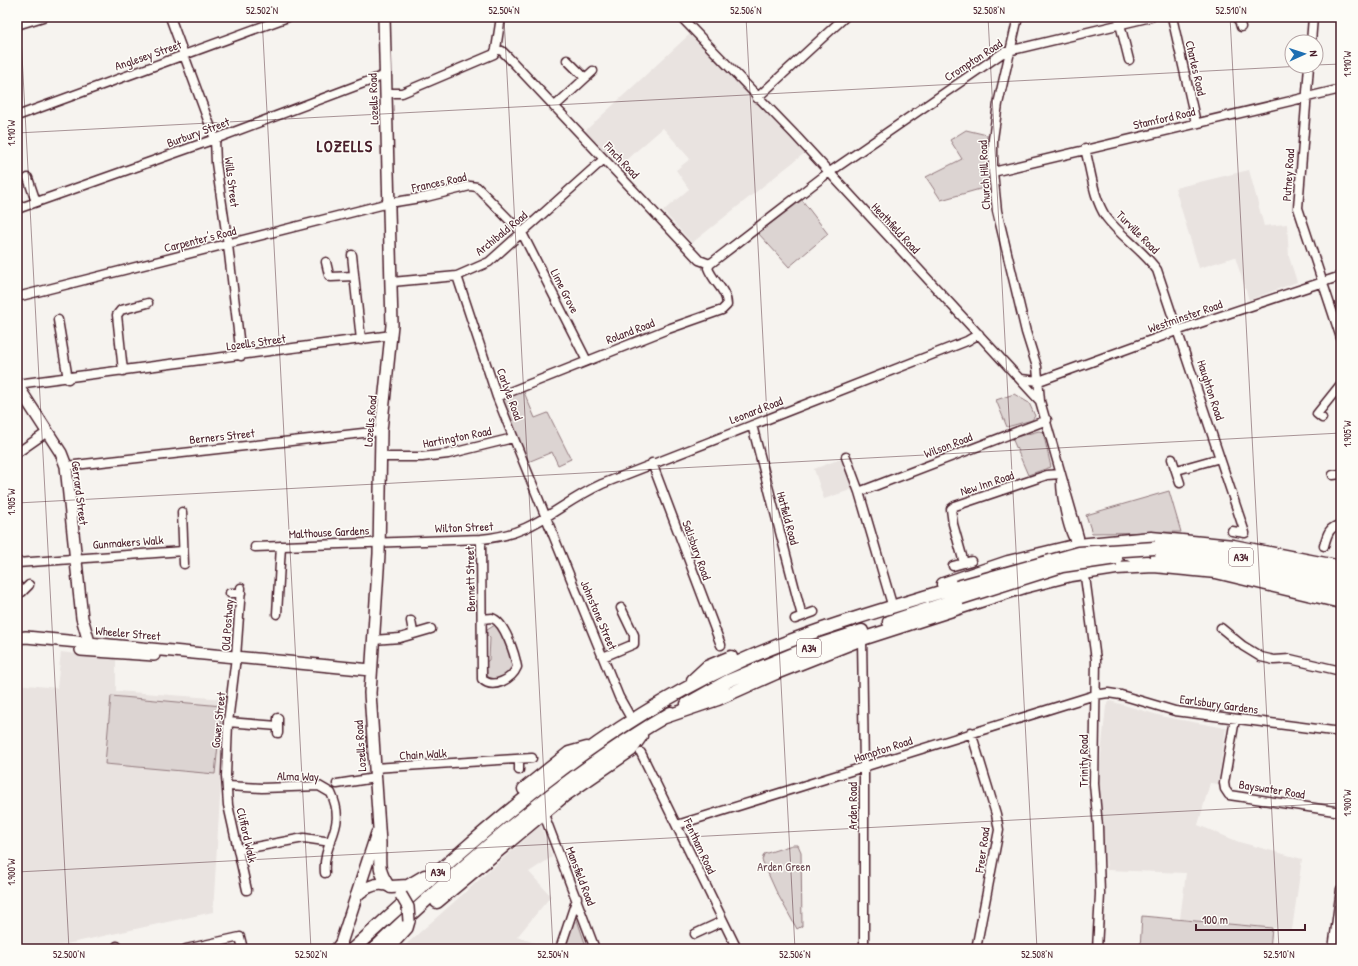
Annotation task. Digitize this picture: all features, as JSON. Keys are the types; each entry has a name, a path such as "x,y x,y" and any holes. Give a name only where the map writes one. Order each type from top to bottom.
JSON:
{"highway":[{"path":"677,694 707,667 762,643 1008,562 1037,555 1079,547 1151,538 1233,546 1341,567"},
{"path":"1079,547 1116,548 1341,602"},
{"name":"A34","path":"374,949 456,874 535,808 600,758 665,717 728,681 803,650 959,592 1079,553 1155,557 1225,565 1341,590"},
{"name":"A34","path":"1155,557 1225,554 1341,579"},
{"path":"1037,555 1068,569 1084,570 1116,568 1155,557"},
{"path":"665,717 718,699 776,673 862,639 1024,587 1084,570"},
{"name":"A34","path":"353,949 525,798 632,720 722,669 762,651 854,619 959,592"},
{"path":"408,924 544,812 631,750 647,728"},
{"path":"389,886 408,886 420,880 555,763 569,753 593,747"}],"main road":[{"name":"Lozells Road","path":"384,17 392,282 392,335 381,431 379,541 371,670 371,721 379,827 380,872 389,886"},
{"name":"Gerrard Street","path":"17,385 61,453 66,466 75,558 86,645"},
{"name":"Wheeler Street","path":"17,638 26,637 86,645 105,648 112,652 190,658 236,657"},
{"name":"Wheeler Street","path":"17,642 25,644 86,645 371,670"},
{"name":"Lozells Road","path":"339,947 379,827"},
{"path":"356,896 368,887 381,884 389,886 401,895 408,907 408,924 388,949"}],"street":[{"path":"17,25 44,17"},
{"name":"Wills Street","path":"170,17 215,139 216,163 228,245 241,356"},
{"name":"Anglesey Street","path":"17,116 288,17"},
{"path":"387,93 402,93 494,54 501,17"},
{"name":"Heathfield Road","path":"680,17 829,173 1040,401 1047,420 1061,474 1061,491 1069,524 1075,542 1079,547 1084,570"},
{"path":"757,98 845,17"},
{"name":"Church Hill Road","path":"1018,17 1009,50 993,139 993,172 997,211 1026,332 1031,363 1039,381"},
{"name":"Crompton Road","path":"829,173 1004,52 1151,17"},
{"name":"Charles Road","path":"1172,17 1196,123"},
{"path":"1238,17 1240,27"},
{"path":"1312,34 1313,17"},
{"path":"1120,24 1129,60"},
{"name":"Finch Road","path":"496,49 502,51 508,57 699,260 710,264"},
{"path":"567,60 584,77"},
{"path":"554,107 592,71"},
{"name":"Putney Road","path":"1308,74 1298,208 1341,338"},
{"name":"Burbury Street","path":"17,209 215,139 386,75"},
{"name":"Stamford Road","path":"993,172 1341,89"},
{"name":"Turville Road","path":"1085,149 1098,200 1105,215 1116,230 1149,259 1157,270 1179,330"},
{"name":"Archibald Road","path":"392,282 457,276 489,262 604,159"},
{"path":"710,264 829,173"},
{"path":"28,178 36,202"},
{"name":"Frances Road","path":"389,203 426,197 459,187 477,187 522,233"},
{"name":"Carpenter's Road","path":"17,297 228,245 389,203"},
{"name":"Lime Grove","path":"522,233 587,360"},
{"path":"352,255 361,340"},
{"path":"326,262 329,275 331,277 354,276"},
{"name":"Roland Road","path":"497,397 587,360 722,310 727,305 727,299 710,273 708,268 710,264"},
{"name":"Carlyle Road","path":"457,276 497,397 545,518"},
{"name":"Westminster Road","path":"1021,379 1039,381 1179,330 1341,276"},
{"path":"123,371 117,315 121,310 148,303"},
{"path":"58,320 68,379"},
{"name":"Haughton Road","path":"1179,330 1245,533 1232,531"},
{"name":"Leonard Road","path":"545,518 586,491 652,463 967,341 979,334"},
{"name":"Lozells Street","path":"17,385 392,335"},
{"path":"1039,381 1040,401"},
{"path":"1322,418 1317,414 1341,384"},
{"name":"Wilson Road","path":"859,492 1047,420"},
{"name":"Hatfield Road","path":"752,425 798,618 814,612"},
{"name":"Berners Street","path":"66,466 381,431"},
{"path":"17,453 47,432"},
{"name":"Hartington Road","path":"380,458 422,457 448,454 514,438"},
{"path":"846,457 859,492 891,601"},
{"path":"1177,470 1220,458"},
{"path":"1172,459 1177,470 1180,483"},
{"name":"Salisbury Road","path":"652,463 721,645"},
{"name":"New Inn Road","path":"953,566 968,562 953,524 951,509 955,506 1004,488 1048,475 1061,474"},
{"path":"182,512 184,564"},
{"name":"Wilton Street","path":"379,541 481,539 508,536 545,518"},
{"name":"Johnstone Street","path":"545,518 620,700 632,720"},
{"path":"1324,546 1329,531 1335,526 1341,525"},
{"name":"Bennett Street","path":"481,539 482,679 487,683 492,684 511,677 518,667 505,631 499,622 491,618 482,619"},
{"name":"Malthouse Gardens","path":"255,547 379,541"},
{"name":"Malthouse Gardens","path":"277,614 281,546"},
{"name":"Gunmakers Walk","path":"17,563 183,551"},
{"name":"Trinity Road","path":"1084,570 1096,660 1094,784 1098,826 1100,894 1097,949"},
{"path":"17,585 22,592 29,585"},
{"name":"Old Postway","path":"230,593 241,591 236,657"},
{"path":"603,657 634,644 634,635 621,608"},
{"path":"411,621 413,632"},
{"path":"373,640 400,638 413,632 425,632 430,628"},
{"path":"1221,628 1243,646 1261,657 1274,660 1290,659 1341,671"},
{"name":"Arden Road","path":"862,639 864,949"},
{"name":"Gower Street","path":"228,786 226,776 228,722 236,657"},
{"name":"Earlsbury Gardens","path":"1095,695 1108,693 1175,711 1341,732"},
{"name":"Hampton Road","path":"677,825 864,768 971,732 1095,695"},
{"name":"Bayswater Road","path":"1234,719 1224,783 1225,789 1229,795 1341,812"},
{"path":"228,722 278,726"},
{"name":"Freer Road","path":"971,732 996,814 999,830 976,949"},
{"name":"Fentham Road","path":"641,753 737,949"},
{"name":"Chain Walk","path":"337,784 374,773 473,766 532,758"},
{"path":"519,759 519,770"},
{"name":"Alma Way","path":"228,786 262,788 313,786 327,789 335,801 338,814 336,829 324,864 325,873"},
{"name":"Clifford Walk","path":"228,786 228,805 247,890"},
{"name":"Mansfield Road","path":"544,812 595,949"},
{"path":"239,850 304,838 331,842"},
{"path":"1332,949 1341,889"},
{"path":"560,949 577,898"},
{"path":"694,934 723,921"},
{"path":"186,949 240,937 243,949"}],"shaded area":[{"path":"691,33 806,152 692,243 663,211 689,189 676,170 690,159 663,128 618,167 584,132"},
{"path":"1249,170 1264,226 1287,224 1289,257 1297,282 1249,300 1235,257 1199,268 1175,188"},
{"path":"843,458 853,489 824,499 814,469"},
{"path":"61,652 116,659 116,691 226,699 213,912 44,949 17,949 17,684 57,688"},
{"path":"1110,701 1165,717 1226,728 1218,784 1210,783 1198,825 1239,842 1302,859 1292,930 1180,919 1186,873 1107,870 1098,784 1106,706"},
{"path":"541,825 552,857 529,872 551,896 517,937 553,949 401,949"}],"green space":[{"path":"966,130 987,135 987,187 941,200 926,177 962,159 950,140"},
{"path":"802,200 828,234 789,267 758,233"},
{"path":"523,390 535,418 548,413 571,459 558,465 552,452 528,462 501,398"},
{"path":"1014,394 1029,403 1035,416 1032,420 1007,427 996,400"},
{"path":"1039,431 1043,432 1051,467 1028,475 1012,438"},
{"path":"1169,491 1181,532 1092,533 1086,515"},
{"path":"495,625 499,627 510,652 512,667 509,673 502,678 491,681 487,675 486,662 489,660 490,638 487,635 487,630"},
{"path":"111,696 222,706 215,774 105,764"},
{"name":"Arden Green","path":"792,845 798,845 801,852 802,926 797,929 776,891 762,860 764,854"},
{"path":"575,914 587,949 565,949"},
{"path":"1142,916 1272,928 1270,949 1140,949"}],"district":[{"name":"LOZELLS","path":"345,146"}]}
